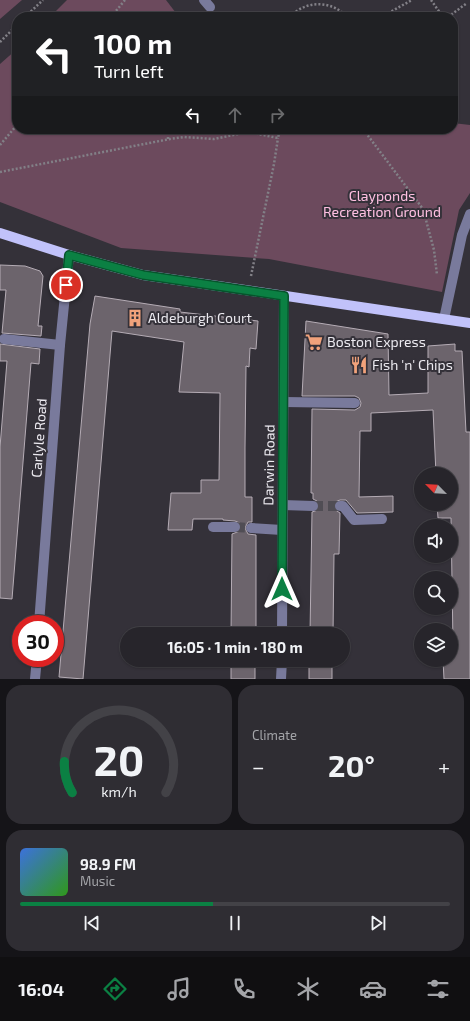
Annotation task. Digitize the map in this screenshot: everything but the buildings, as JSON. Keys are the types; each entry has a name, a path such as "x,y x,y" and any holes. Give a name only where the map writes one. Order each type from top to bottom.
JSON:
{"main road":[{"path":"0,233 69,255 143,275 470,323"}],"street":[{"path":"444,319 462,235 470,214"},
{"name":"Carlyle Road","path":"40,615 60,345 69,255"},
{"name":"Darwin Road","path":"282,627 284,296"},
{"path":"4,339 60,345"},
{"path":"284,402 355,403"},
{"path":"283,505 312,506"},
{"path":"340,506 343,506 354,520 382,519"},
{"path":"212,527 235,528"},
{"path":"251,528 282,530"},
{"path":"35,679 36,667"},
{"path":"281,679 282,667"}],"path":[{"path":"30,12 43,0"},
{"path":"114,12 125,0"},
{"path":"390,12 412,0"},
{"path":"431,0 439,12"},
{"path":"294,12 298,8 313,1 335,5 342,12"},
{"path":"455,12 467,3"},
{"path":"0,42 12,30"},
{"path":"0,145 12,131"},
{"path":"168,134 168,139"},
{"path":"0,172 168,139 184,137 214,140 240,134"},
{"path":"258,134 278,138"},
{"path":"248,291 279,134"},
{"path":"367,134 423,209 434,250 437,276 450,288"}],"green space":[{"path":"0,0 22,0 0,19"},
{"path":"67,0 166,0 175,12 55,12"},
{"name":"Clayponds Recreation Ground","path":"12,53 12,134 458,134 458,124 470,125 470,193 459,210 442,292 269,259 121,248 0,202 0,64"}],"tunnel":[{"path":"313,506 340,506"},
{"path":"235,527 251,528"}],"place":[{"name":"Aldeburgh Court","path":"135,318"},
{"name":"Boston Express","path":"314,342"},
{"name":"Fish 'n' Chips","path":"359,365"}],"route":[{"path":"66,285 69,255 143,275 284,296 282,589"}]}
